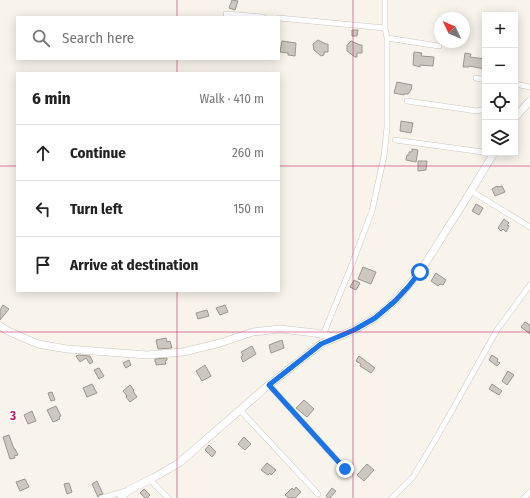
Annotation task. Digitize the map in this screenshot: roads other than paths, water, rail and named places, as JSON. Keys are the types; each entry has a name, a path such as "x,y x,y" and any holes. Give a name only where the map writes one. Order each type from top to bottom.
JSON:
{"street":[{"path":"323,335 372,211 384,156 387,127 385,0"},
{"path":"226,14 251,16"},
{"path":"280,18 385,28"},
{"path":"386,38 434,45"},
{"path":"476,78 482,79"},
{"path":"518,84 530,87"},
{"path":"407,101 477,111 482,110"},
{"path":"518,112 530,101"},
{"path":"395,140 482,152"},
{"path":"102,498 130,490 179,463 269,385 321,344 354,330 375,318 395,301 420,272 492,156"},
{"path":"471,190 530,227"},
{"path":"392,498 413,477 438,436 497,330 530,285"},
{"path":"0,326 38,344 67,349 147,355 183,352 220,343 253,332 280,329 335,337"},
{"path":"269,385 345,469"},
{"path":"240,410 318,494"},
{"path":"150,480 168,498"},
{"path":"121,498 130,490"},
{"path":"524,498 530,492"}]}
